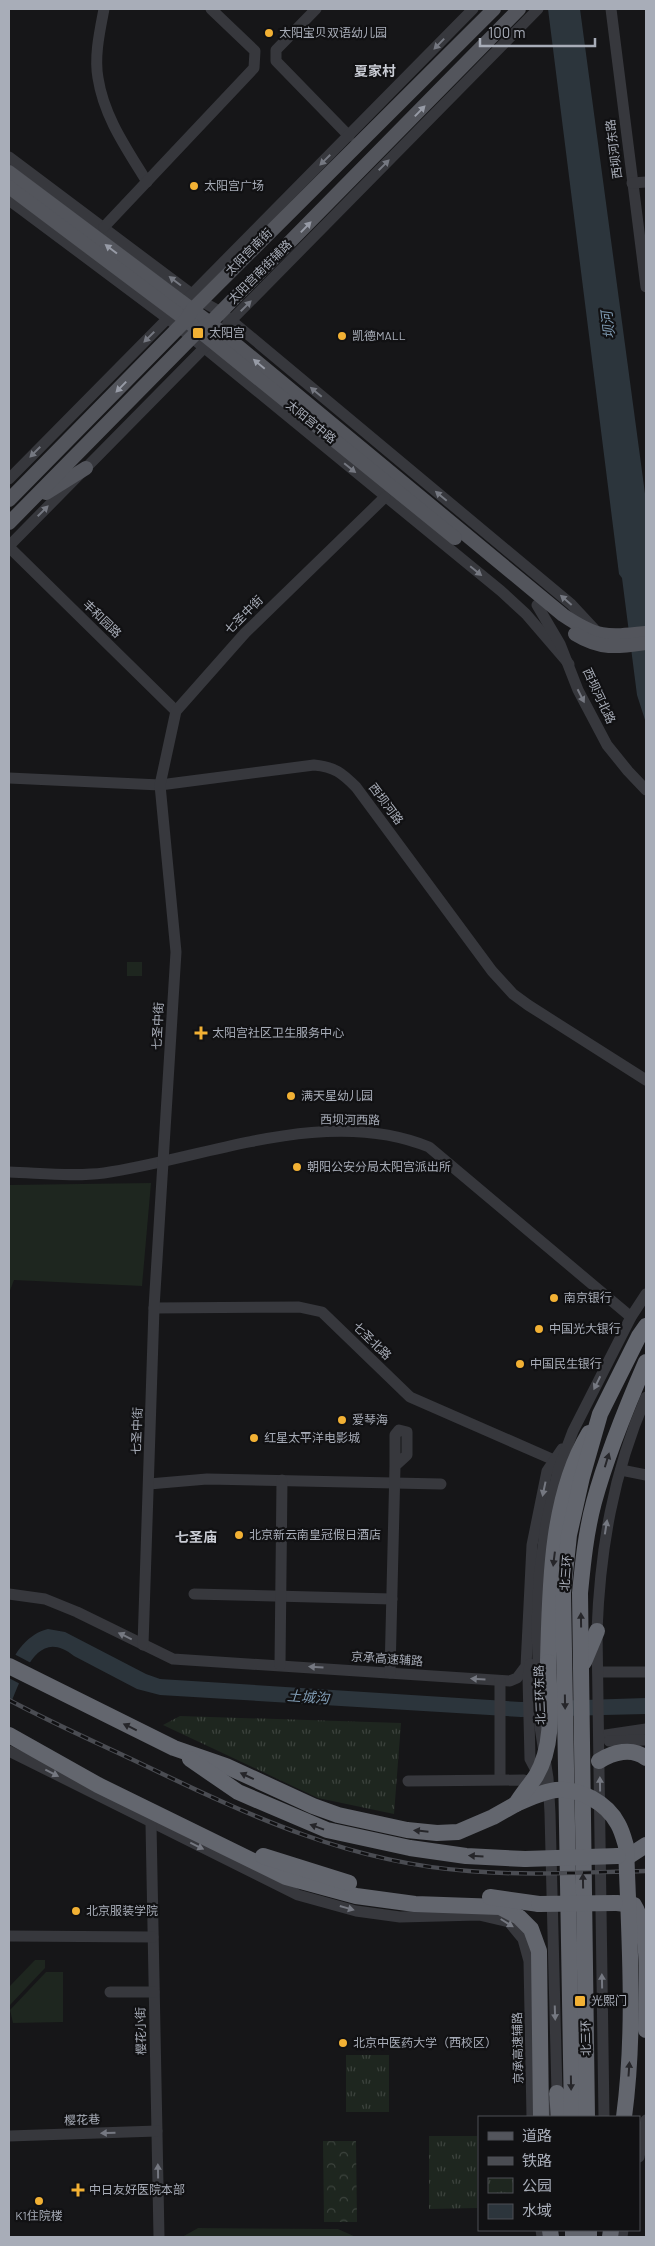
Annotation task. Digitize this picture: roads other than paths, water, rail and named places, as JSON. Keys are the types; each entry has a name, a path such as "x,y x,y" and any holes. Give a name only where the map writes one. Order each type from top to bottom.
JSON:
{"highway":[{"path":"576,1929 574,1834 556,1664 550,1586 559,1519 576,1455 600,1414 646,1326"},
{"name":"北三环","path":"574,1834 582,1737 580,1593 587,1535 594,1503 614,1436 646,1362"},
{"path":"582,1668 597,1632"},
{"path":"516,1804 536,1775 544,1758 550,1729 556,1664"},
{"path":"9,1666 174,1748 226,1766 338,1815 407,1830 437,1833 458,1832 538,1794 557,1790 579,1792 608,1810 619,1825 626,1846 631,2024 630,2068 624,2116"},
{"path":"9,1735 98,1785 286,1877 356,1896 415,1904 500,1907 519,1917 531,1929 539,1951 541,2116"},
{"path":"174,1748 238,1792 327,1830 419,1849 466,1856 525,1859 629,1856 646,1846"},
{"path":"599,1761 608,1755 627,1751 641,1754 646,1758"},
{"path":"98,1785 146,1821"},
{"path":"199,1835 355,1885 414,1895 492,1897 539,1904 615,1902 634,1905 641,1917 645,1945 646,2030"},
{"name":"北三环","path":"572,2116 576,1929"},
{"name":"北三环","path":"576,1929 587,2116"},
{"path":"557,2093 559,2116"}],"main road":[{"name":"太阳宫南街","path":"9,500 184,310 494,9"},
{"name":"太阳宫南街","path":"9,523 226,316 529,11"},
{"name":"太阳宫中路","path":"12,182 184,310 206,335 560,625 583,639 600,646 615,642"},
{"name":"太阳宫中路","path":"206,335 325,418 563,615 584,629 615,642"},
{"path":"26,506 86,468"},
{"path":"615,642 646,633"},
{"path":"615,642 646,644"}],"street":[{"path":"104,9 97,76 104,105 119,137 147,182"},
{"path":"104,227 254,68 255,51 211,9"},
{"path":"316,9 276,50 276,61 349,136"},
{"name":"太阳宫南街","path":"9,478 184,310 473,9"},
{"name":"西坝河东路","path":"611,9 646,286"},
{"name":"太阳宫中路","path":"9,157 104,227 206,335 385,497 501,591 526,614 569,664"},
{"path":"12,182 56,192"},
{"path":"12,182 33,218"},
{"path":"632,183 646,182"},
{"name":"太阳宫中路","path":"9,200 33,218 184,310 226,316 571,604 599,635"},
{"path":"9,547 86,468 206,335"},
{"path":"325,418 335,407"},
{"path":"389,472 425,482"},
{"path":"374,473 406,513"},
{"name":"七圣中街","path":"143,1645 154,1308 176,952 160,785 176,711 245,633 385,497"},
{"name":"丰和园路","path":"9,547 176,711"},
{"name":"西坝河北路","path":"537,605 569,664 578,690 607,745 628,772 646,790"},
{"name":"西坝河路","path":"9,778 160,785 314,766 329,767 343,774 356,787 492,972 513,994 551,1021 646,1080"},
{"name":"西坝河西路","path":"9,1172 102,1173 244,1142 306,1134 351,1132 405,1137 429,1147 631,1317"},
{"name":"北三环东路","path":"549,2116 557,2093 548,1778 534,1727 540,1683 537,1626 539,1577 546,1524 558,1471 573,1431 631,1317 646,1294"},
{"name":"七圣北路","path":"154,1308 299,1307 322,1312 410,1398 554,1460"},
{"path":"604,2116 597,1632 599,1581 607,1521 621,1470 646,1398"},
{"name":"京承高速辅路","path":"9,1594 45,1599 77,1612 172,1659 390,1673 500,1686 517,1678 526,1666 532,1545 548,1471 573,1431"},
{"path":"390,1673 395,1466"},
{"path":"621,1470 646,1475"},
{"path":"149,1484 189,1479 441,1484"},
{"path":"280,1665 282,1480"},
{"path":"194,1594 392,1599"},
{"path":"537,1626 528,1677 534,1727 530,1759 544,1787 550,1813"},
{"path":"599,1676 646,1672"},
{"path":"500,1686 500,1779"},
{"path":"599,1735 646,1729"},
{"path":"599,1735 646,1740"},
{"name":"京承高速辅路","path":"9,1751 146,1821 298,1895 356,1911 420,1918 479,1915 509,1922 523,1939 530,1961 532,2116"},
{"path":"408,1782 500,1779 522,1780 544,1787"},
{"name":"樱花小街","path":"146,1821 153,1937 159,2237"},
{"path":"9,1936 153,1937"},
{"path":"110,1992 154,1992"},
{"path":"640,2152 646,2120"},
{"name":"樱花巷","path":"9,2136 157,2131"}],"water":[{"name":"坝河","path":"548,9 580,9 646,501 646,723 637,695 622,578 619,574"},
{"name":"土城沟","path":"48,1629 65,1632 146,1674 160,1679 521,1702 646,1698 646,1714 521,1717 160,1695 137,1689 61,1648 50,1647 40,1651 32,1659 25,1670 9,1707 8,1675 14,1657 28,1639"}],"railway":[{"path":"9,1700 264,1820 343,1848 426,1866 469,1871 535,1873 646,1871"}],"place":[{"name":"太阳宝贝双语幼儿园","path":"269,33"},
{"name":"太阳宫广场","path":"194,186"},
{"name":"太阳宫","path":"198,333"},
{"name":"凯德MALL","path":"342,336"},
{"name":"太阳宫社区卫生服务中心","path":"201,1033"},
{"name":"满天星幼儿园","path":"291,1096"},
{"name":"朝阳公安分局太阳宫派出所","path":"297,1167"},
{"name":"南京银行","path":"554,1298"},
{"name":"中国光大银行","path":"539,1329"},
{"name":"中国民生银行","path":"520,1364"},
{"name":"爱琴海","path":"342,1420"},
{"name":"红星太平洋电影城","path":"254,1438"},
{"name":"北京新云南皇冠假日酒店","path":"239,1535"},
{"name":"北京服装学院","path":"76,1911"},
{"name":"光熙门","path":"580,2001"},
{"name":"北京中医药大学（西校区）","path":"343,2043"},
{"name":"中日友好医院本部","path":"78,2190"},
{"name":"K1住院楼","path":"39,2201"}],"district":[{"name":"夏家村","path":"375,71"},
{"name":"七圣庙","path":"196,1537"}]}
